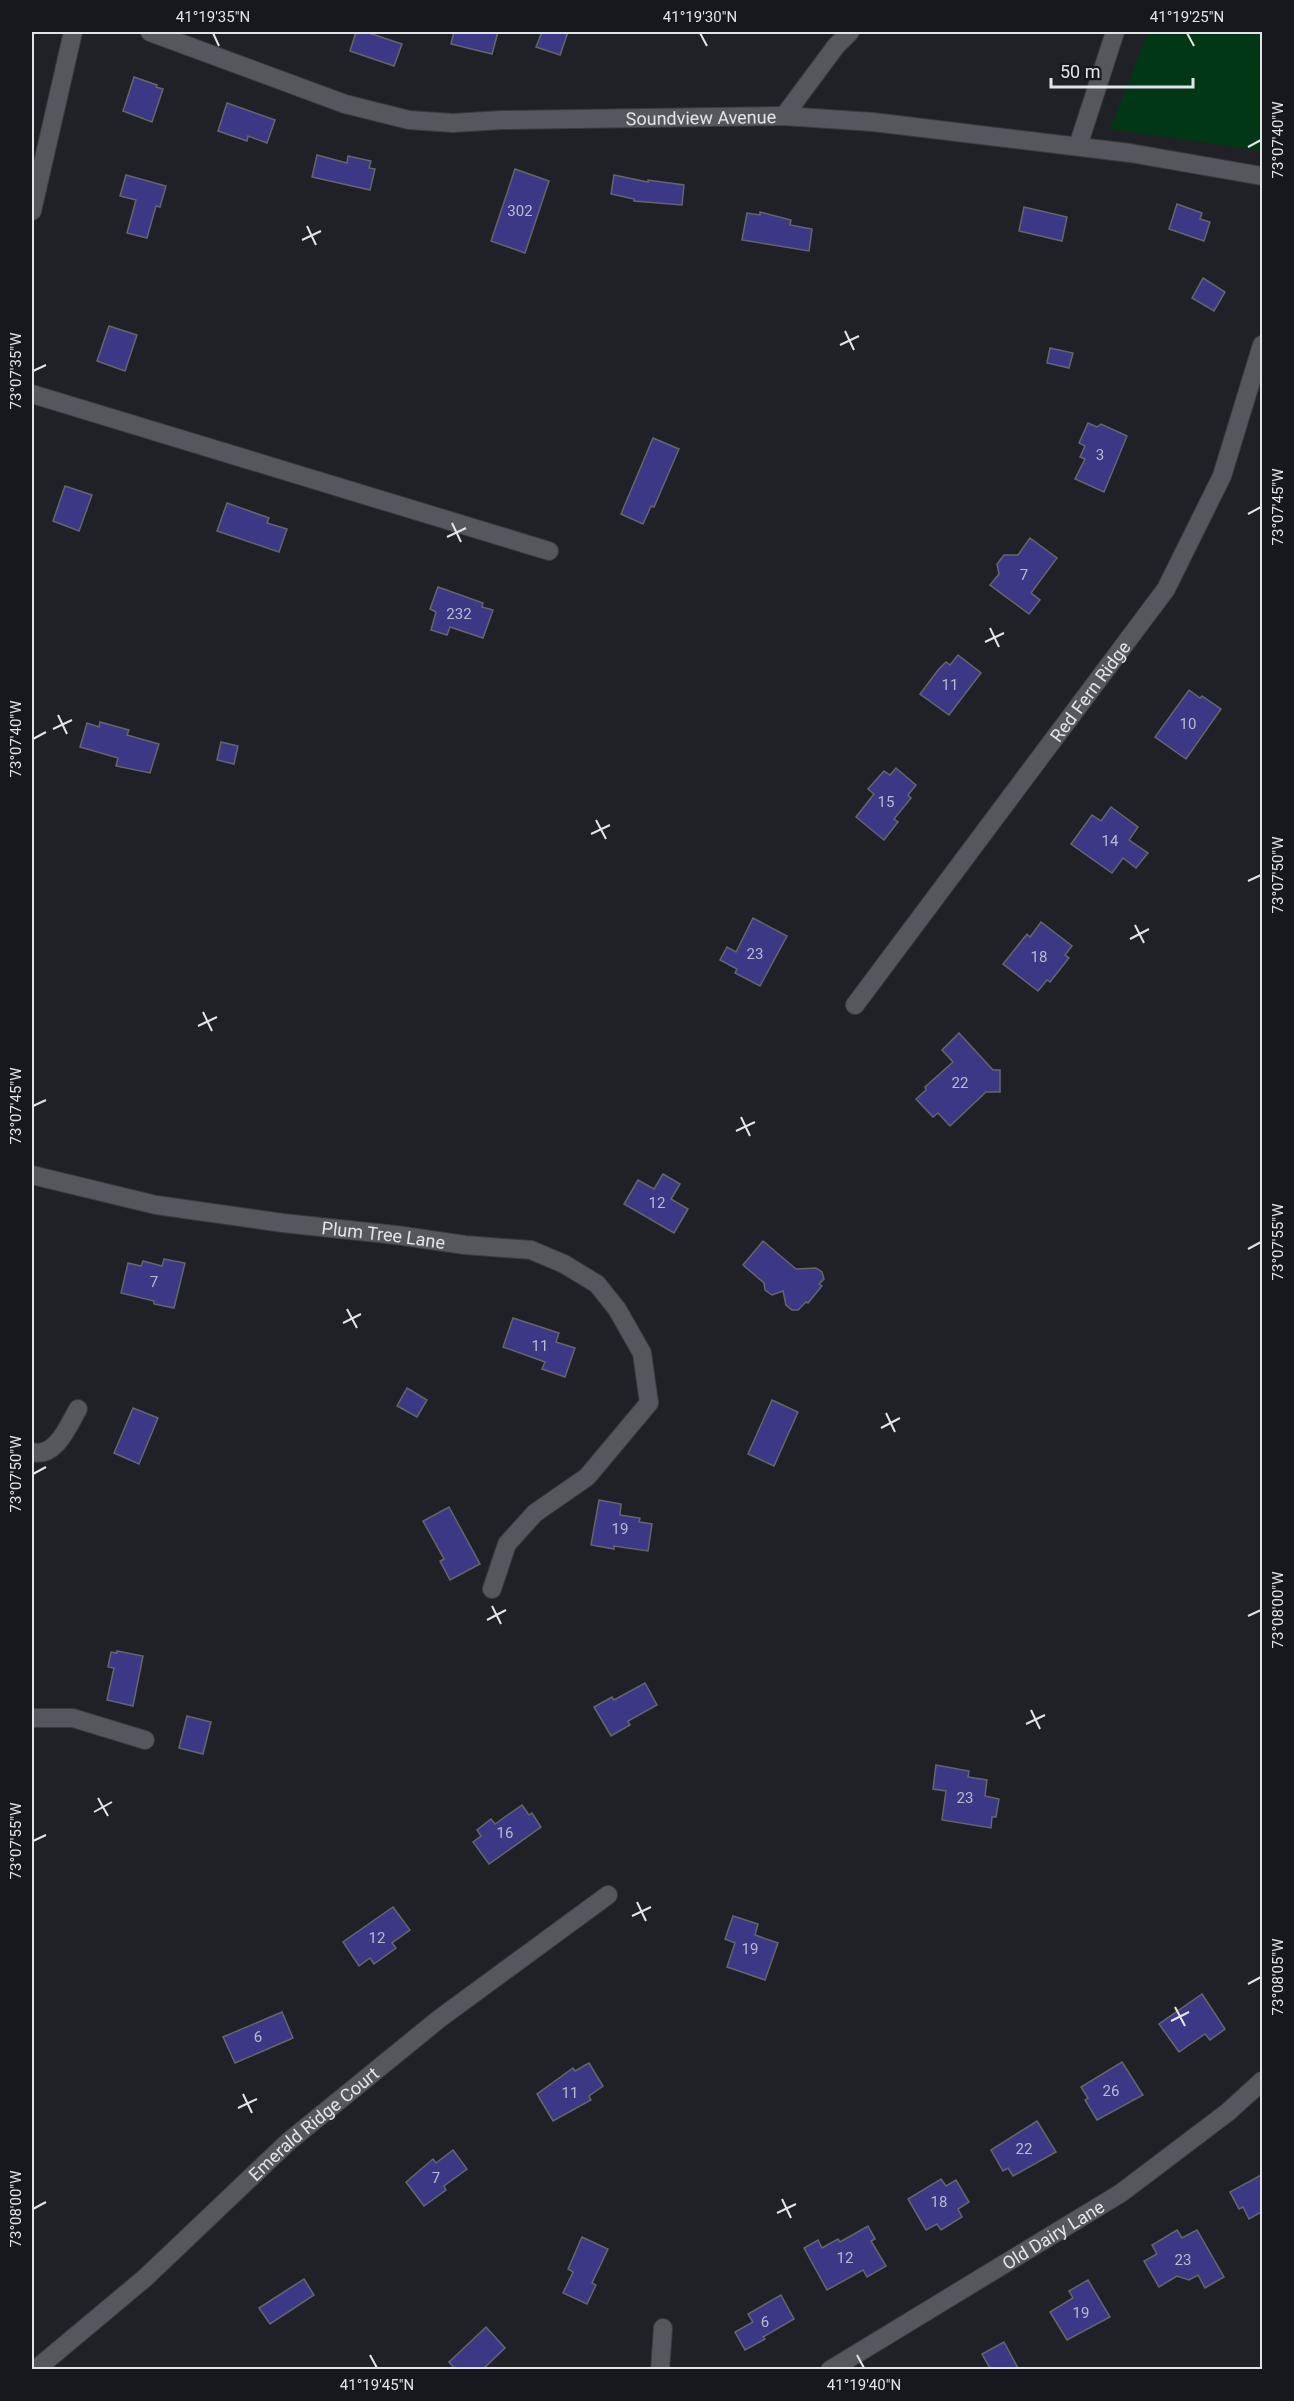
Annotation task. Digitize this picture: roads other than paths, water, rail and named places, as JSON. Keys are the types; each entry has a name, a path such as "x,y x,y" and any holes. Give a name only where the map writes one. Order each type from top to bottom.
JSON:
{"street":[{"path":"32,211 36,170 73,32"},
{"name":"Soundview Avenue","path":"150,32 345,104 409,120 453,123 784,116 873,122 1078,146 1263,176"},
{"path":"784,116 836,46 850,32"},
{"path":"1078,146 1115,32"},
{"name":"Red Fern Ridge","path":"855,1005 1166,589 1222,476 1263,345"},
{"path":"32,394 549,551"},
{"name":"Plum Tree Lane","path":"32,1175 156,1205 283,1224 396,1235 465,1245 531,1250 564,1264 597,1284 616,1309 642,1353 649,1403 587,1477 535,1513 507,1544 492,1589"},
{"path":"32,1452 47,1451 55,1444 78,1409"},
{"path":"32,1718 73,1718 145,1740"},
{"name":"Emerald Ridge Court","path":"35,2370 145,2278 288,2142 437,2021 608,1895"},
{"name":"Old Dairy Lane","path":"830,2370 1120,2193 1228,2112 1263,2081"},
{"path":"660,2370 663,2328"}]}
